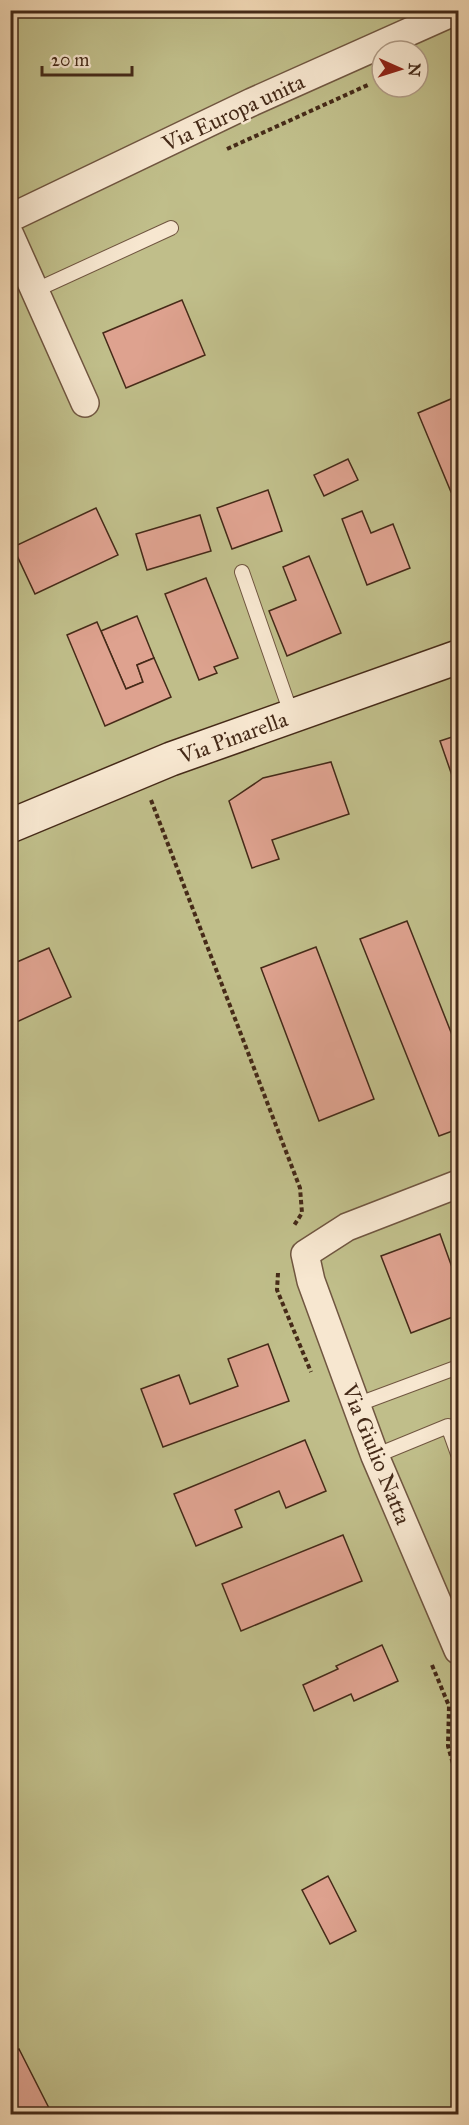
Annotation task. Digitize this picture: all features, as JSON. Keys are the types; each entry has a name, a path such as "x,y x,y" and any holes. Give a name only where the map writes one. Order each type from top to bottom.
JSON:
{"street":[{"name":"Via Europa unita","path":"10,218 252,102 458,10"},
{"path":"10,235 85,403"},
{"name":"Via Pinarella","path":"10,826 171,759 459,657"},
{"name":"Via Giulio Natta","path":"459,1184 347,1227 305,1254 311,1281 375,1456 452,1620 459,1650"}],"lane":[{"path":"36,291 171,228"},
{"path":"242,572 292,716"},
{"path":"356,1405 459,1367"},
{"path":"375,1456 448,1426 459,1454"}],"path":[{"path":"219,153 370,83"}],"shaded area":[{"path":"11,11 458,11 458,2114 11,2114"}],"building":[{"path":"182,300 205,355 126,388 103,333"},
{"path":"458,396 458,489 451,492 418,413"},
{"path":"348,459 358,480 324,496 314,475"},
{"path":"268,490 282,531 232,549 217,508"},
{"path":"96,508 118,555 35,594 13,547"},
{"path":"362,511 371,533 393,524 410,568 367,585 342,519"},
{"path":"200,515 211,551 147,570 136,534"},
{"path":"309,556 341,633 287,656 269,611 296,600 283,567"},
{"path":"206,578 238,658 214,667 217,673 199,680 165,594"},
{"path":"137,616 154,658 137,665 143,682 126,689 101,631"},
{"path":"97,622 126,689 143,682 137,665 154,658 171,697 105,726 67,635"},
{"path":"458,735 458,787 456,787 440,741"},
{"path":"331,762 349,814 272,840 279,859 252,868 229,801 263,778"},
{"path":"407,921 458,1050 458,1129 439,1136 360,939"},
{"path":"316,947 374,1099 319,1121 261,968"},
{"path":"49,948 71,997 10,1025 10,978 12,977 10,965"},
{"path":"440,1234 458,1284 458,1315 411,1333 381,1256"},
{"path":"268,1344 289,1401 163,1447 141,1389 179,1375 190,1404 238,1386 228,1359"},
{"path":"305,1440 326,1491 286,1508 279,1491 235,1510 242,1527 196,1546 174,1494"},
{"path":"343,1535 362,1581 241,1631 222,1584"},
{"path":"382,1645 398,1681 354,1701 351,1694 314,1711 303,1685 338,1669 336,1666"},
{"path":"328,1876 356,1931 330,1944 302,1890"},
{"path":"19,2049 52,2114 10,2114 10,2053"}]}
